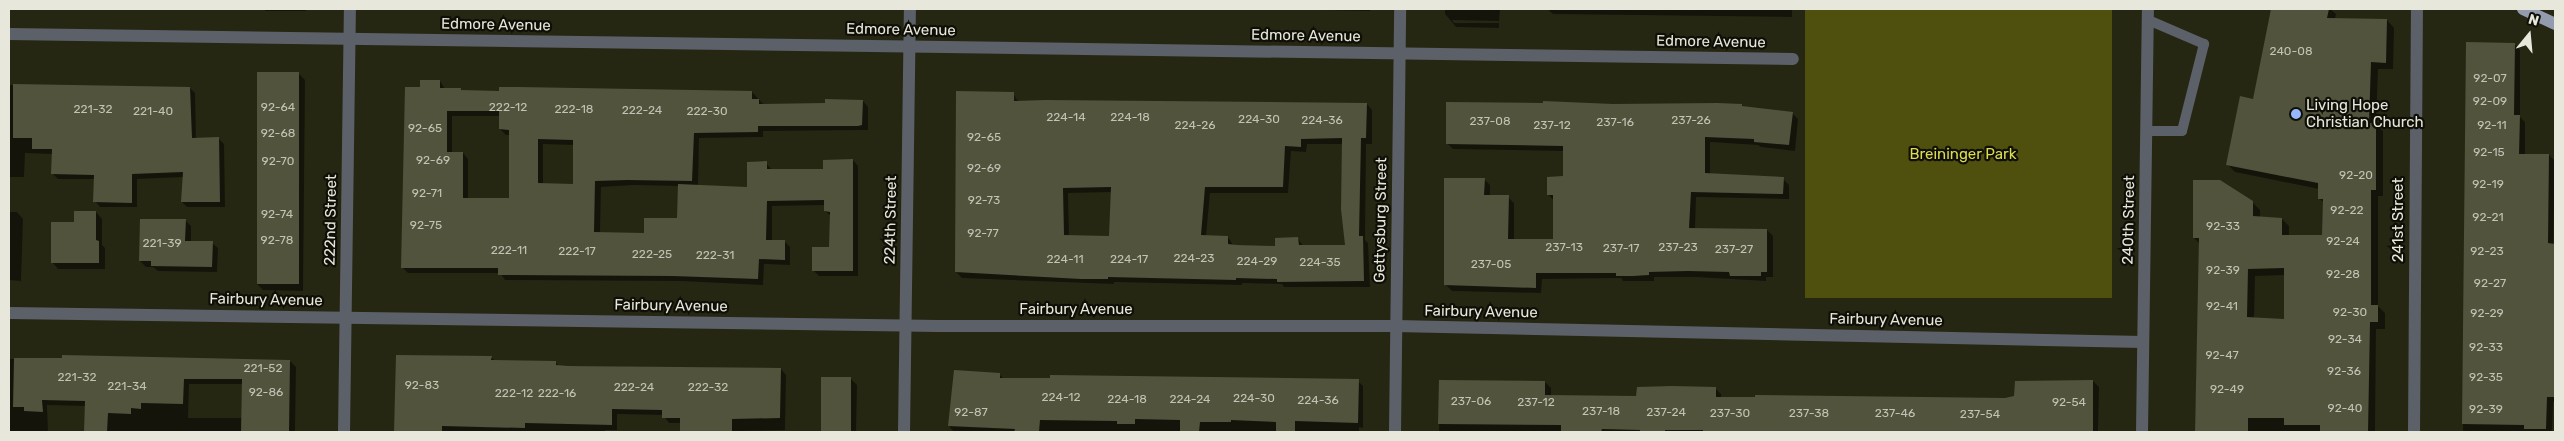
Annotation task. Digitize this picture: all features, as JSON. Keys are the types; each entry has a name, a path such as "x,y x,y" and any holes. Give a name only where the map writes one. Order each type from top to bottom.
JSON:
{"main road":[{"path":"2523,9 2555,24"}],"street":[{"name":"222nd Street","path":"344,432 350,9"},
{"name":"224th Street","path":"904,432 910,9"},
{"name":"Gettysburg Street","path":"1395,432 1400,9"},
{"name":"241st Street","path":"2414,432 2417,9"},
{"name":"240th Street","path":"2142,432 2148,14"},
{"name":"Edmore Avenue","path":"9,34 1793,59"},
{"name":"Fairbury Avenue","path":"9,313 906,325 1395,326 2143,342"}],"lane":[{"path":"2146,131 2182,131 2204,44 2148,14"}],"green space":[{"name":"Breininger Park","path":"1805,9 2112,9 2112,298 1805,298"}],"building":[{"path":"2271,9 2329,9 2327,18 2387,19 2386,63 2371,62 2369,123 2376,123 2376,190 2371,190 2371,305 2378,305 2378,322 2370,322 2368,432 2320,432 2320,425 2284,425 2284,418 2248,418 2248,432 2195,432 2199,238 2193,238 2193,180 2220,180 2253,201 2253,216 2282,218 2282,235 2322,235 2323,199 2318,199 2318,183 2226,165 2240,96 2253,99","holes":["2284,268 2284,319 2247,317 2248,269"]},
{"path":"2466,42 2515,43 2514,115 2520,115 2519,154 2549,154 2548,243 2555,244 2555,397 2547,397 2546,429 2524,429 2524,425 2462,424"},
{"path":"257,72 299,72 299,284 257,284"},
{"path":"420,80 440,80 440,88 461,88 461,90 499,91 499,87 518,87 752,91 752,99 759,99 759,104 825,103 825,99 863,100 862,125 858,126 758,126 758,132 694,133 692,181 595,181 594,232 644,233 644,218 677,218 678,184 747,187 747,162 767,161 767,169 823,169 823,160 853,159 853,271 812,271 812,247 829,247 830,212 824,211 824,200 767,201 766,240 785,240 785,260 759,259 758,279 673,276 498,275 498,268 401,268 405,87 420,87","holes":["447,111 499,111 499,129 509,130 509,198 463,198 463,152 447,152","538,139 573,140 573,184 538,183"]},
{"path":"13,84 190,87 192,138 219,137 220,202 181,202 183,172 132,174 132,203 93,202 94,175 51,174 52,149 32,149 32,138 13,138"},
{"path":"956,91 1014,92 1014,101 1367,103 1366,138 1361,138 1359,236 1363,236 1364,281 1277,282 1277,279 1108,277 1108,279 1081,279 955,272","holes":["1342,138 1341,209 1345,245 1299,245 1298,237 1275,238 1275,246 1237,245 1228,244 1228,236 1201,235 1205,187 1283,187 1285,146 1301,147 1301,139","1111,187 1109,236 1064,235 1063,188"]},
{"path":"1543,101 1613,104 1742,104 1742,106 1793,112 1789,145 1754,142 1754,139 1705,137 1705,173 1784,177 1783,194 1691,192 1689,228 1767,229 1767,272 1761,272 1761,276 1730,276 1729,272 1688,271 1649,272 1649,275 1633,276 1616,276 1616,273 1536,273 1536,288 1444,285 1444,178 1485,178 1484,195 1509,195 1508,239 1553,239 1553,195 1547,195 1547,177 1563,176 1563,146 1446,144 1446,102 1543,103"},
{"path":"74,211 96,211 96,240 99,241 99,263 51,263 51,222 74,222"},
{"path":"140,219 186,219 185,241 213,241 212,267 151,266 151,261 139,261"},
{"path":"62,355 290,360 289,432 241,432 242,379 184,379 183,404 141,403 141,409 131,408 131,414 108,413 107,432 84,432 85,401 42,400 43,412 24,411 24,407 13,407 14,358 62,358"},
{"path":"396,355 492,356 491,360 556,361 556,365 568,366 781,368 780,418 732,419 732,432 680,432 680,418 662,418 662,410 612,409 612,425 525,423 525,428 442,426 442,432 394,432"},
{"path":"954,370 1000,373 1000,378 1050,378 1050,375 1359,379 1358,423 1295,421 1295,432 1276,432 1276,422 1231,420 1231,422 1200,422 1199,432 1180,432 1180,420 1135,419 1135,424 1117,424 1117,421 1040,420 1039,432 1014,432 1015,429 948,426"},
{"path":"821,377 851,377 851,432 821,432"},
{"path":"1439,380 1545,381 1545,395 1636,396 1637,387 1672,386 1716,387 1716,397 1755,397 1755,395 2005,398 2014,396 2015,381 2093,380 2093,432 1703,432 1703,430 1665,430 1665,432 1640,432 1640,430 1602,429 1601,432 1561,432 1561,425 1438,424"}],"place":[{"name":"Living Hope Christian Church","path":"2296,114"}]}
